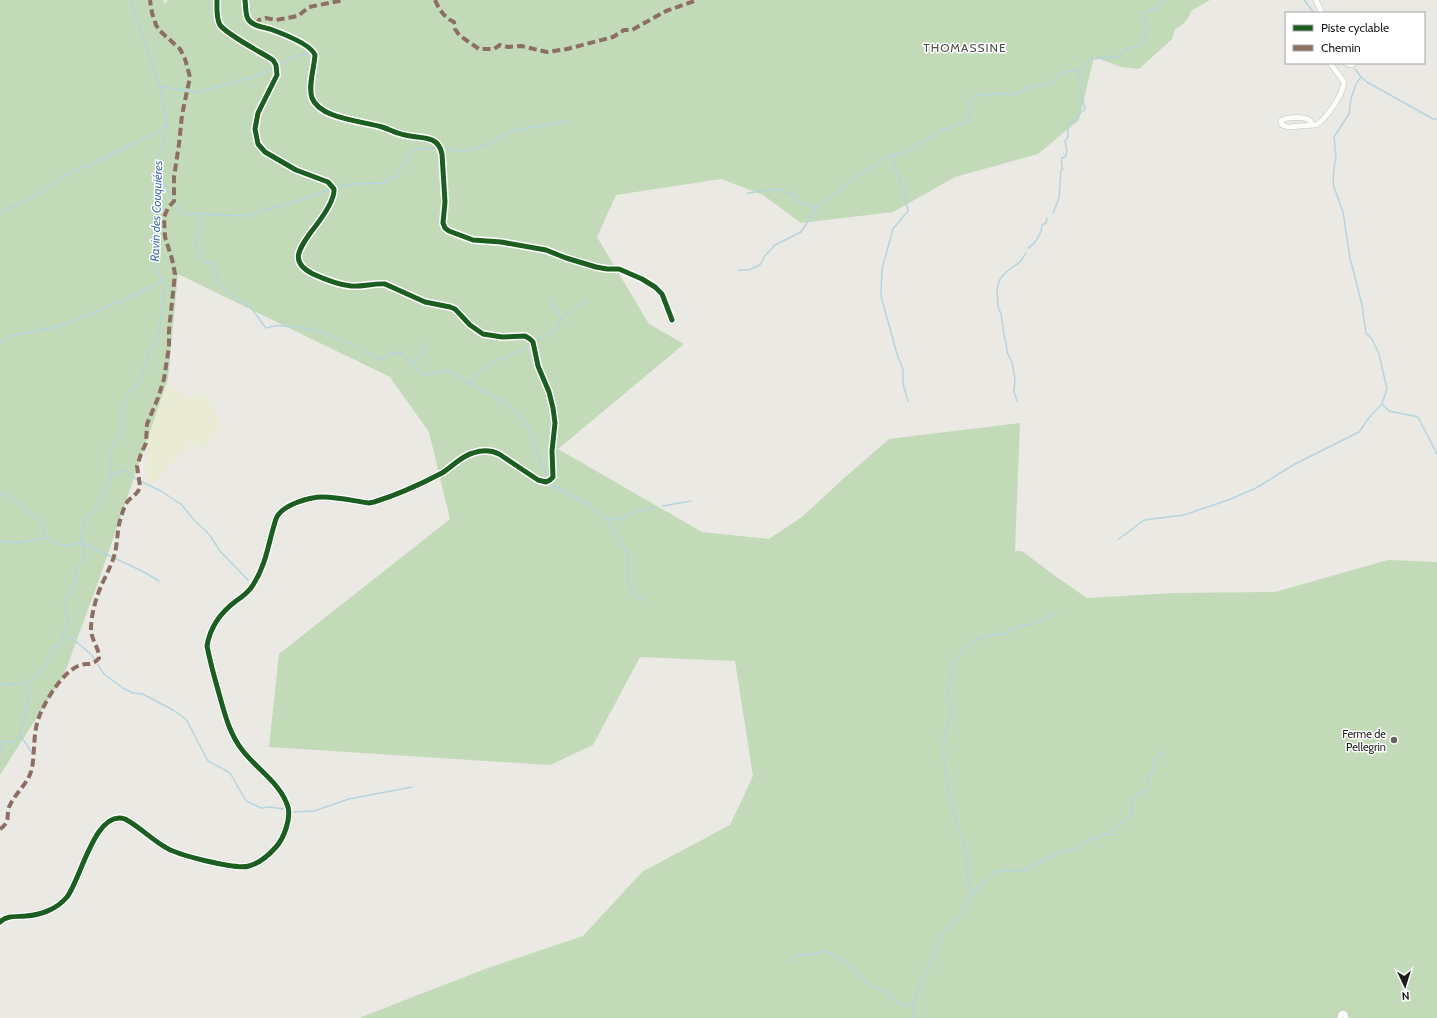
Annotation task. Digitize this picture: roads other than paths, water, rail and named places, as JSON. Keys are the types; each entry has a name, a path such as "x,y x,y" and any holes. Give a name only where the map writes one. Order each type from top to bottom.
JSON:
{"street":[{"path":"0,922 9,917 27,916 47,911 64,900 70,893 98,834 104,825 114,818 126,819 166,848 180,854 235,867 256,864 271,853 279,844 284,834 289,809 280,790 243,751 233,735 224,709 207,646 209,636 215,623 222,614 253,586 268,552 276,519 283,509 291,505 322,497 369,503 379,501 443,472 468,455 486,450 499,454 542,482 550,480 553,477 552,451 555,423 553,408 549,392 538,366 533,342 530,338 525,336 494,337 483,334 474,329 455,309 450,307 431,304 385,284 352,286 343,285 319,277 303,267 299,257 301,247 332,199 334,189 328,182 296,170 265,152 259,146 256,136 258,112 277,75 276,65 273,60 221,26 218,18 217,0"},
{"path":"245,0 247,17 252,23 281,33 313,51 315,55 312,94 316,104 321,109 342,118 381,127 403,135 422,137 438,144 441,148 442,154 445,202 443,223 448,231 478,242 501,242 546,250 596,267 619,269 642,279 662,294 672,320"},
{"path":"1316,0 1322,12"},
{"path":"1313,125 1310,120 1304,118 1284,118 1281,120 1282,126 1287,128 1313,125 1318,124 1324,116 1332,110 1344,84 1342,78 1331,64"},
{"path":"1340,1018 1340,1014 1343,1013 1345,1014 1346,1018"}],"waterway":[{"name":"Ravin des Couquiéres","path":"0,752 3,742 14,742 20,736 29,697 29,683 32,678 43,670 53,648 60,644 68,622 64,605 67,596 74,587 76,571 85,555 81,538 84,522 96,507 111,476 110,449 122,432 122,407 127,395 139,382 149,353 157,343 165,287 154,267 159,174 158,157 162,148 167,124 160,87 130,0"},
{"path":"738,270 749,270 760,265 765,256 775,245 801,232 816,208 857,176 876,166 882,158 896,155 915,147 939,131 969,121 971,101 975,96 1016,94 1031,86 1052,84 1061,73 1078,70 1092,59 1120,57 1125,49 1135,47 1146,38 1146,22 1143,14 1158,7 1163,0"},
{"path":"1304,0 1313,12"},
{"path":"280,64 298,55 310,54"},
{"path":"161,87 197,92 254,77 273,68"},
{"path":"1355,69 1367,82 1433,119 1437,119"},
{"path":"1053,213 1059,198 1061,170 1063,169 1061,164 1062,158 1065,157 1067,152 1065,141 1068,137 1068,124 1076,119 1085,109 1080,89 1083,84 1078,76 1077,70"},
{"path":"1119,539 1144,520 1184,515 1228,500 1256,488 1295,464 1359,432 1368,419 1382,404 1387,389 1379,354 1372,339 1366,333 1362,305 1350,258 1343,212 1333,184 1336,158 1334,137 1349,114 1351,99 1356,84 1361,77"},
{"path":"447,149 464,151 486,145 512,131 567,121"},
{"path":"0,215 5,210 35,196 59,179 157,132 166,125"},
{"path":"335,187 355,184 383,183 396,176 413,149 436,148"},
{"path":"896,155 894,167 904,190 908,211 893,229 882,269 881,296 903,370 903,384 908,401"},
{"path":"159,174 182,214 199,214 201,222 196,243 197,249 204,262 210,263 215,268 220,284 226,291 251,308 266,328 281,326 308,329 340,339 380,359 393,353 400,352 424,375 446,371 452,373 509,406 520,416 528,427 548,478"},
{"path":"748,193 777,189 794,195 798,202 816,208"},
{"path":"200,214 245,216 328,190"},
{"path":"1028,248 1038,238 1042,225 1046,223 1047,218"},
{"path":"1017,401 1014,391 1015,379 1012,362 1007,352 1001,314 998,307 997,289 1000,279 1006,272 1020,262 1026,253"},
{"path":"0,343 10,336 56,327 92,314 163,281"},
{"path":"549,299 561,318"},
{"path":"536,341 552,333 558,327 561,318 585,301"},
{"path":"413,362 421,355 425,344"},
{"path":"470,383 488,364 530,345"},
{"path":"1383,405 1389,411 1418,417 1437,454"},
{"path":"111,476 125,470 136,479 161,491 182,505 194,520 209,534 220,551 248,580"},
{"path":"550,481 552,485 588,504 607,520 619,541 628,552 627,576 632,592 644,601"},
{"path":"0,493 7,494 43,524 46,537 52,543 64,545 82,543 142,571 159,581"},
{"path":"663,506 691,501"},
{"path":"607,520 623,518 638,511 656,507"},
{"path":"0,541 17,543 45,538"},
{"path":"913,1018 913,1005 920,984 932,961 940,937 960,916 973,893 967,876 966,852 950,798 944,763 945,734 952,714 952,709 947,695 952,669 962,651 973,642 988,635 1003,634 1018,627 1035,623 1057,612"},
{"path":"63,636 73,639 92,655 94,659"},
{"path":"98,665 104,674 123,688 133,693 143,694 173,710 186,719 208,761 230,773 246,801 261,808 270,807 283,809"},
{"path":"0,685 29,683"},
{"path":"21,736 32,753"},
{"path":"973,893 995,872 1001,870 1024,871 1062,851 1075,850 1085,842 1106,834 1113,835 1120,823 1131,816 1132,799 1149,788 1148,779 1153,771 1156,757 1165,751"},
{"path":"292,812 314,811 349,799 412,787"},
{"path":"788,963 796,955 813,954 825,951 847,963 853,970 858,972 869,985 884,991 889,997 906,1006 912,1005"}],"place":[{"name":"Ferme de Pellegrin","path":"1394,740"}],"district":[{"name":"THOMASSINE","path":"965,47"}]}
